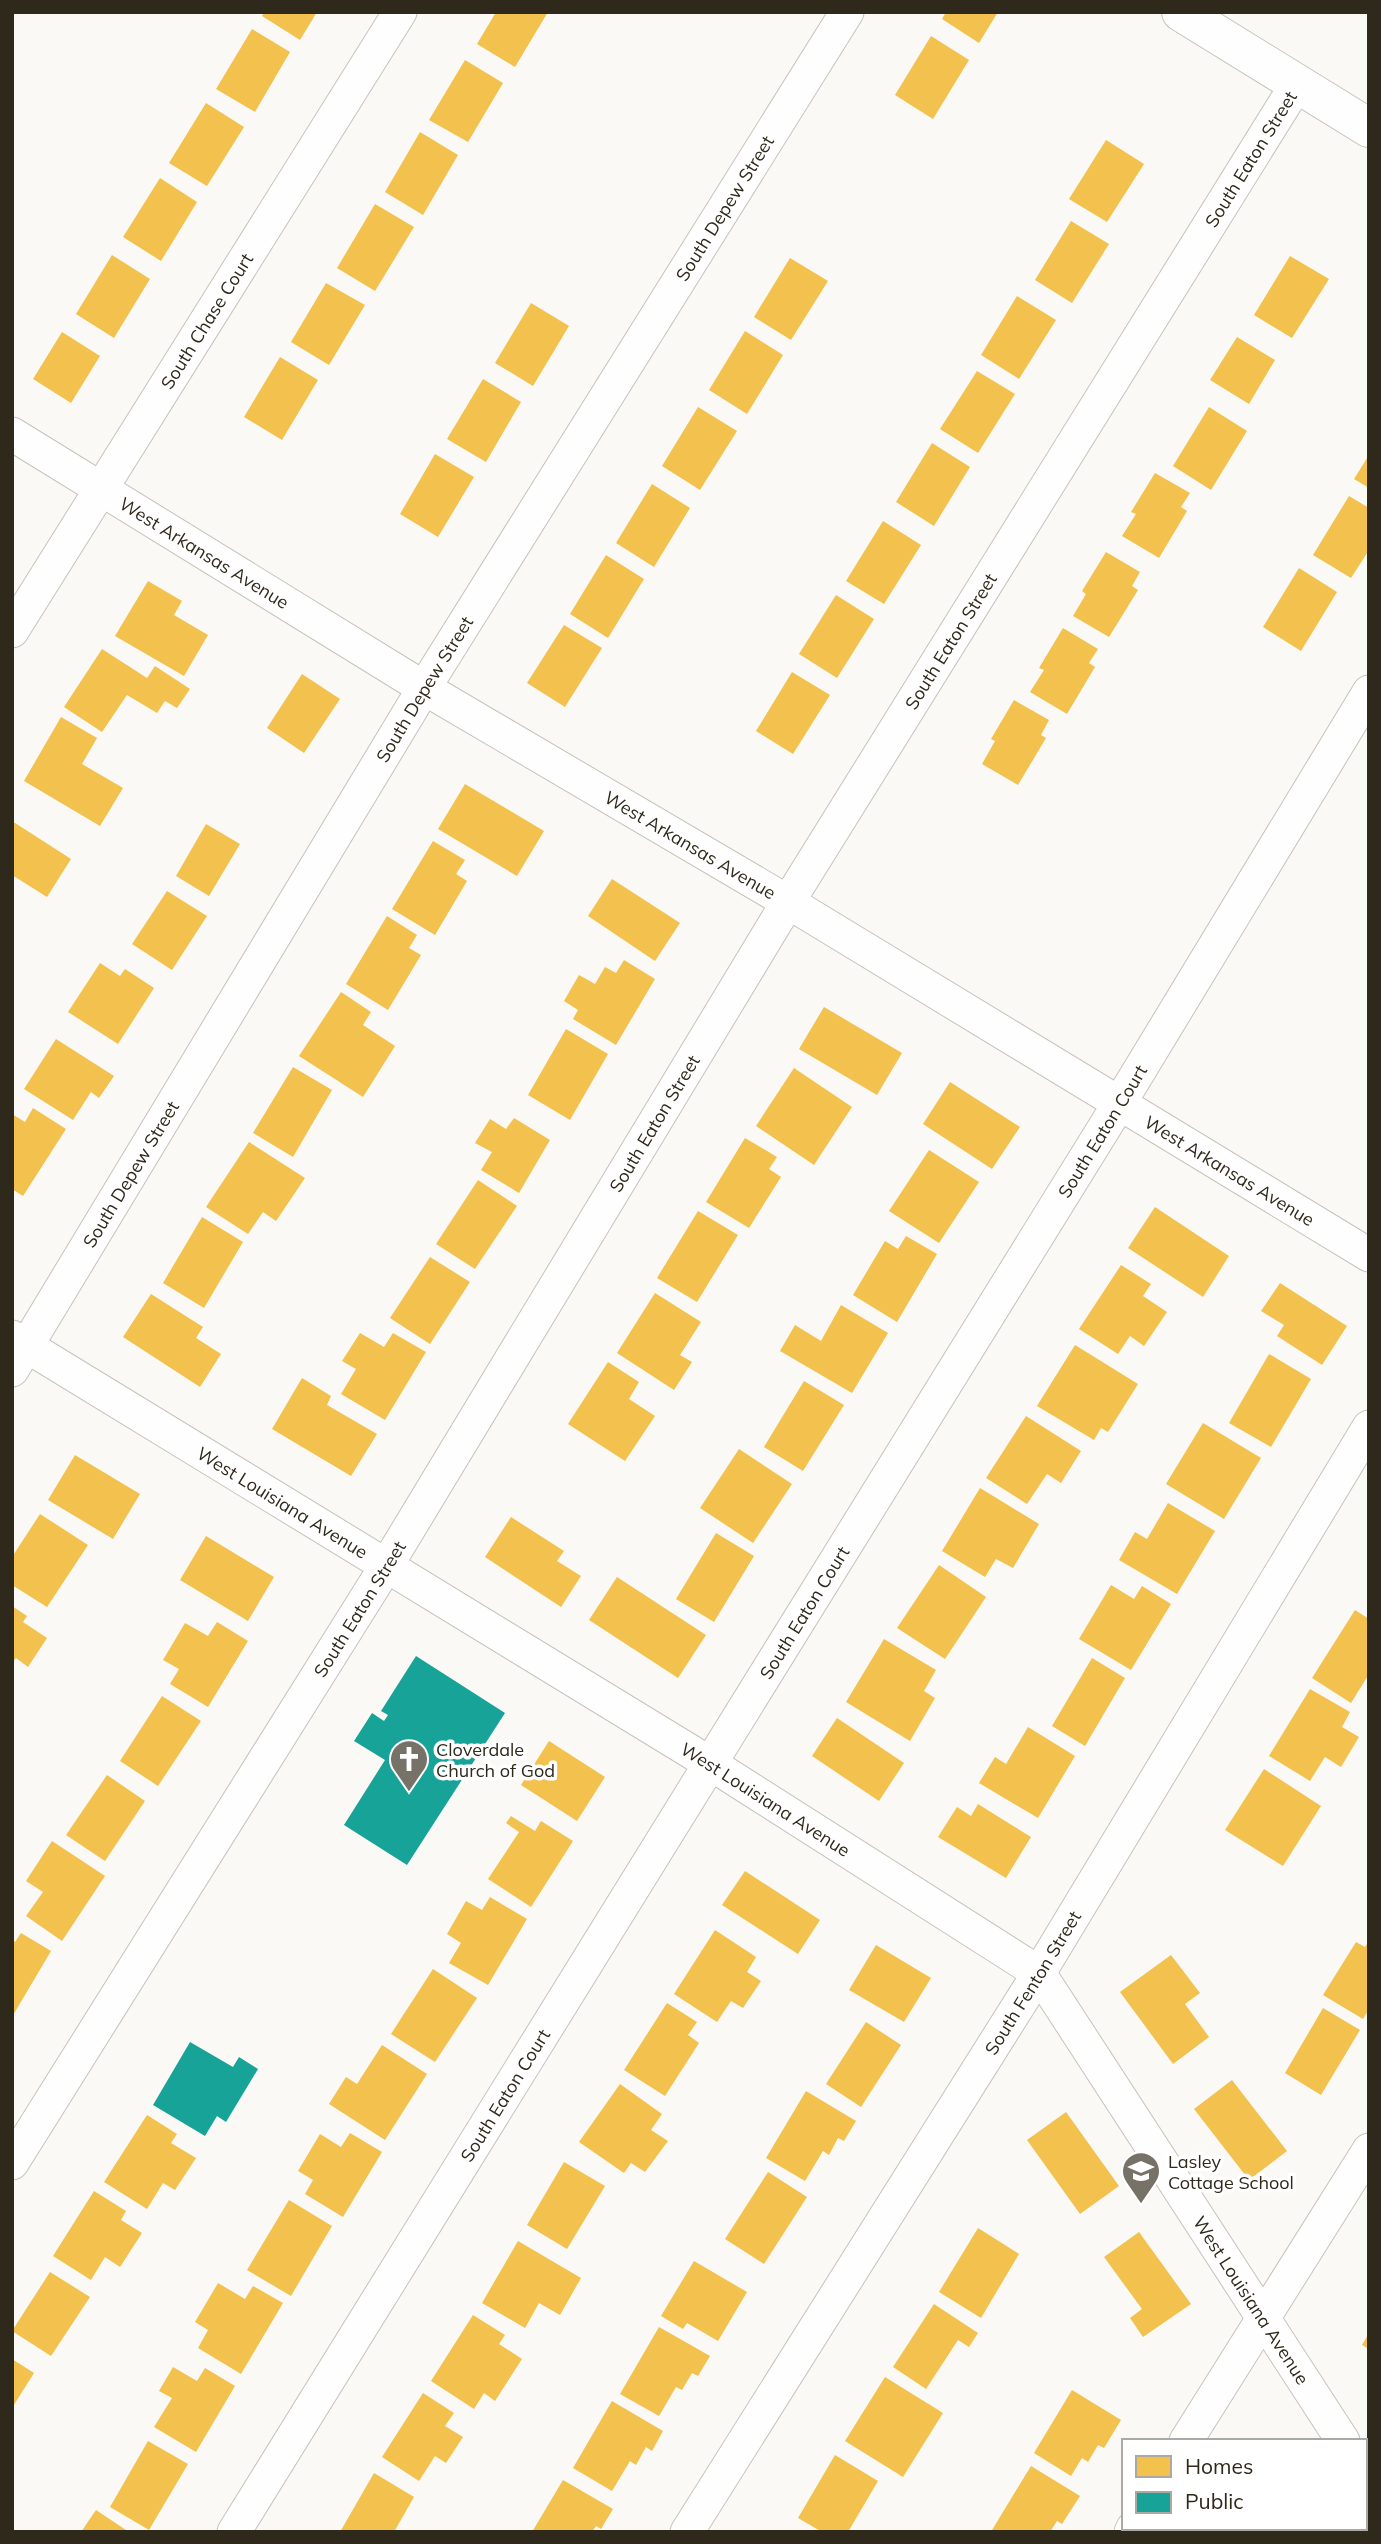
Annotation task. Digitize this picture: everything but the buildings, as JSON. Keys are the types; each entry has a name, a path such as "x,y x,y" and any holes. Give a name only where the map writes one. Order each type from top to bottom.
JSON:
{"street":[{"name":"South Chase Court","path":"12,631 400,12"},
{"name":"South Depew Street","path":"17,1351 424,688 847,12"},
{"path":"1181,12 1369,128"},
{"name":"South Eaton Street","path":"12,2163 385,1568 788,902 1297,84"},
{"name":"West Arkansas Avenue","path":"12,434 424,688 788,902 1369,1255"},
{"name":"South Eaton Court","path":"234,2532 1119,1104 1369,692"},
{"name":"West Louisiana Avenue","path":"17,1351 711,1764 1039,1973 1342,2439"},
{"name":"South Fenton Street","path":"687,2532 1039,1973 1369,1427"},
{"path":"1187,2439 1369,2150"}],"place":[{"name":"Cloverdale Church of God","path":"409,1793"},
{"name":"Lasley Cottage School","path":"1141,2205"}]}
